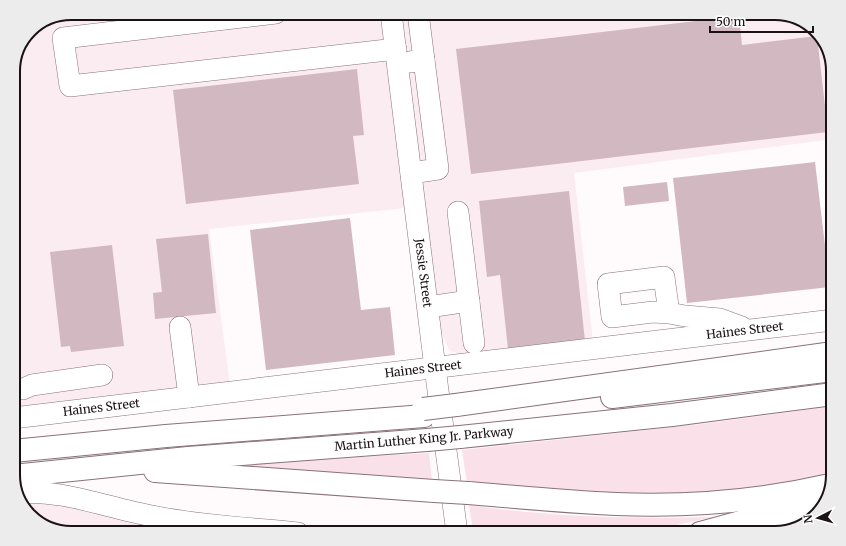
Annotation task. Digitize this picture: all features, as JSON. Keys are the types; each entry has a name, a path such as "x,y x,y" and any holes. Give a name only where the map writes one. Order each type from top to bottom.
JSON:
{"highway":[{"path":"457,409 826,354"},
{"name":"Martin Luther King Jr. Parkway","path":"20,450 85,443 316,424 457,409 661,392 826,371"},
{"name":"Martin Luther King Jr. Parkway","path":"20,475 94,466 460,437 672,415 826,395"},
{"path":"94,466 616,504 696,504 759,499 825,486"},
{"path":"725,526 798,506"}],"street":[{"path":"216,20 63,38 70,86 397,56 424,60"},
{"name":"Jessie Street","path":"392,20 435,368 457,526"},
{"path":"411,173 438,169 419,20"},
{"path":"458,212 474,343"},
{"path":"428,307 469,301"},
{"path":"669,313 720,319 749,330"},
{"name":"Haines Street","path":"20,417 826,321"},
{"path":"180,327 189,397"},
{"path":"20,382 32,385 102,375"},
{"path":"24,493 54,494 153,525 171,526"},
{"path":"767,526 798,519"}],"shaded area":[{"path":"71,20 381,20 405,208 209,229 230,385 20,410 20,67 24,51 29,42 42,29 51,24"},
{"path":"400,20 782,20 798,25 809,33 817,42 821,48 826,64 826,140 574,173 593,342 465,357 449,350 440,329"},
{"path":"826,407 826,477 695,499 467,484 462,450 701,424"},
{"path":"429,453 432,482 222,465"},
{"path":"27,500 191,526 64,526 48,521 42,517 33,509"},
{"path":"469,505 560,515 652,518 713,517 672,526 472,526"}],"building":[{"path":"705,20 739,20 742,45 813,37 817,42 826,115 826,132 471,174 456,49"},
{"path":"357,69 364,135 353,136 359,184 186,204 173,90"},
{"path":"815,162 826,254 826,287 687,303 673,178"},
{"path":"667,182 669,201 625,206 623,187"},
{"path":"569,191 585,341 508,349 500,275 487,277 479,201"},
{"path":"350,218 361,310 390,307 395,355 266,370 250,230"},
{"path":"208,234 216,313 155,319 153,293 162,292 156,239"},
{"path":"112,245 124,346 71,352 70,346 61,347 50,252"}]}
